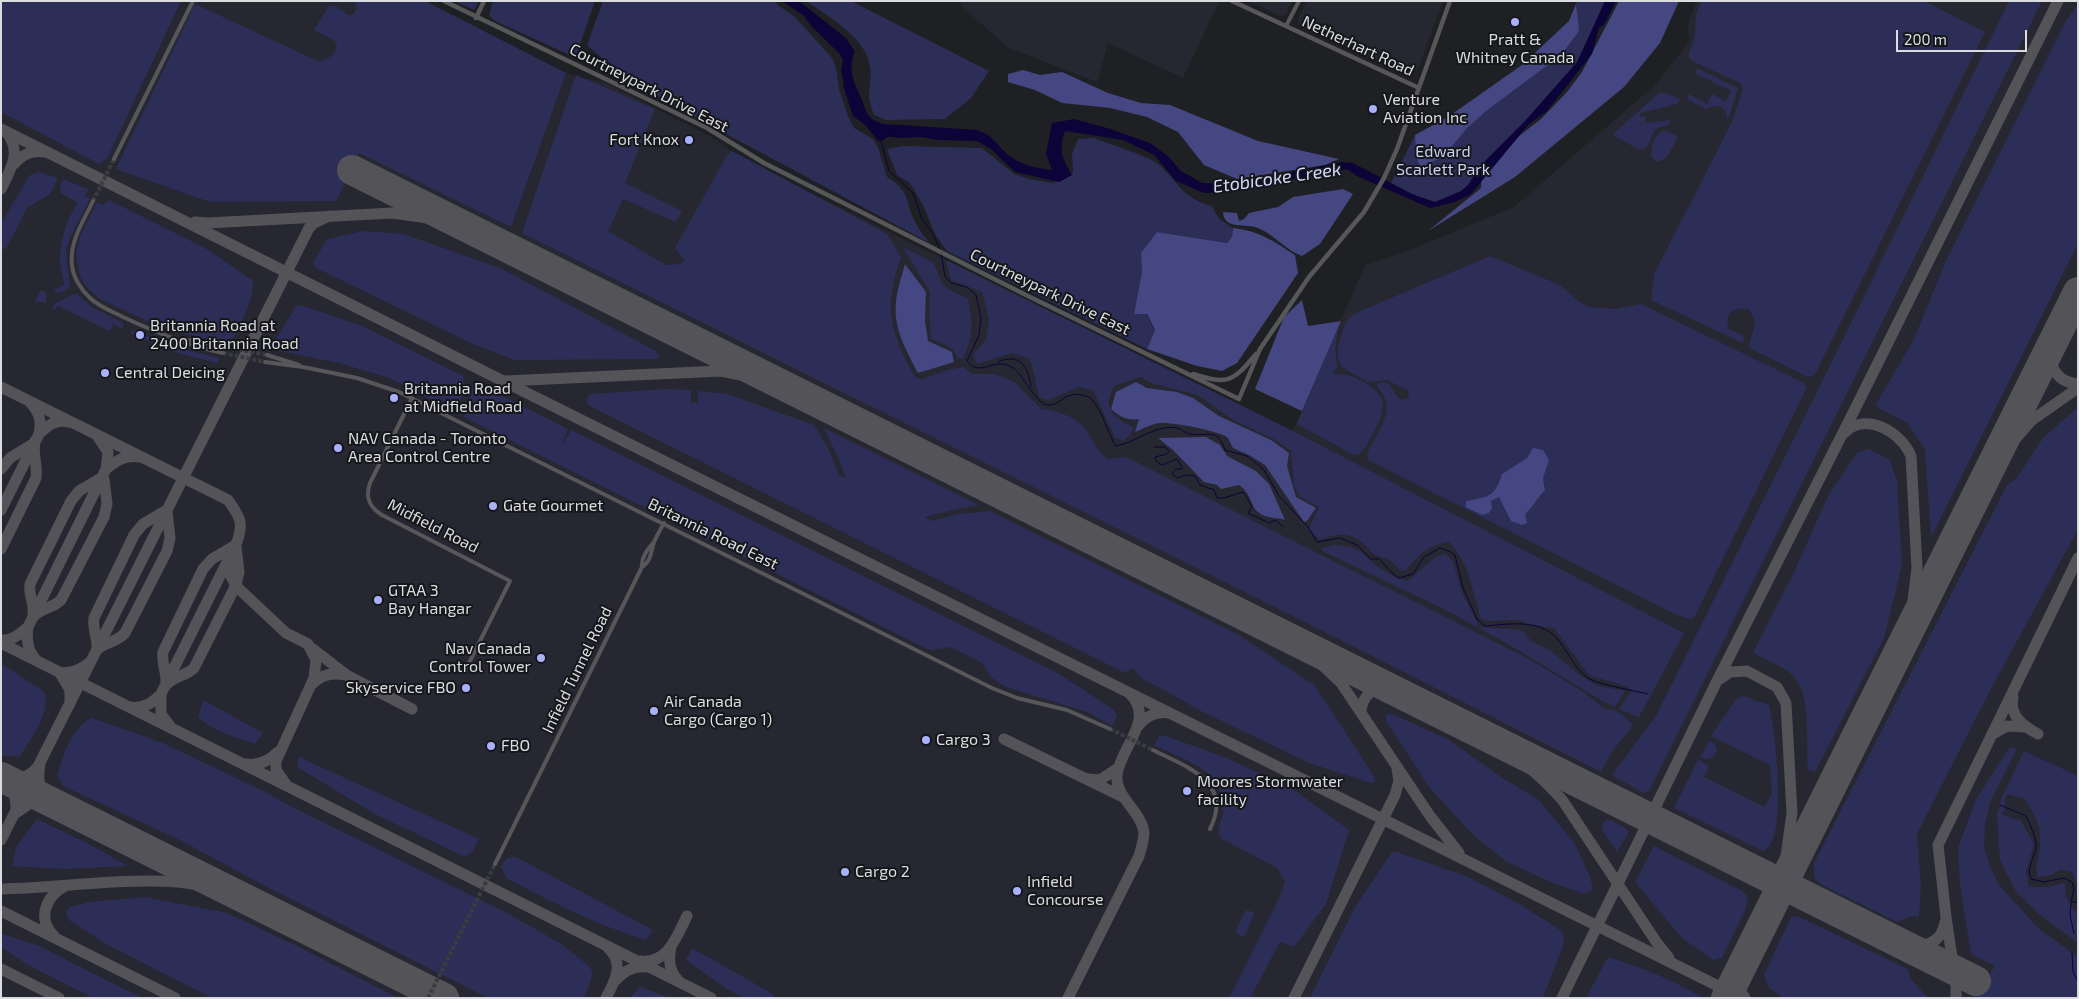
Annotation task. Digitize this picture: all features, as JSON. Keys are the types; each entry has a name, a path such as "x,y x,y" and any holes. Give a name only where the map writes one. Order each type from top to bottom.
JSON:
{"street":[{"path":"114,159 193,1"},
{"name":"Courtneypark Drive East","path":"444,1 707,128 748,155 1239,399 1260,349 1309,277 1364,212 1381,183 1397,149 1450,1"},
{"path":"476,18 484,1"},
{"name":"Netherhart Road","path":"1232,1 1419,88"},
{"path":"1286,26 1299,1"},
{"path":"93,201 78,232 73,248 72,265 75,277 82,290 91,299 105,308 158,333 227,347"},
{"path":"176,338 202,349 223,353"},
{"path":"1182,371 1208,379 1224,380 1241,373 1260,349"},
{"name":"Britannia Road East","path":"267,355 303,367"},
{"name":"Britannia Road East","path":"265,362 303,367 376,383 412,398 992,688 1017,698 1067,710 1110,729"},
{"name":"Midfield Road","path":"412,398 370,482 368,494 371,506 382,515 500,574 510,581 466,669"},
{"name":"Infield Tunnel Road","path":"495,864 642,567 641,562 664,523"},
{"path":"1153,750 1200,774 1213,789 1217,811 1210,829"}],"shaded area":[{"path":"1,1 419,1 559,70 578,77 604,82 715,139 739,157 1292,433 1365,265 1402,253 1514,207 1656,84 1689,42 1688,25 1696,1 2078,1 2078,998 1,998"},
{"path":"960,1 1219,2 1183,78 1108,43 1097,82 1009,48 962,7"},
{"path":"1249,1 1292,1 1286,14 1280,16"},
{"path":"1307,1 1443,1 1418,69 1405,74 1299,25 1297,20"},
{"path":"1619,1 1679,1 1660,43 1624,87 1515,177 1428,231 1481,188 1482,174 1519,136 1541,119 1567,92 1582,72"},
{"path":"1576,4 1579,31 1561,55 1486,111 1467,128 1443,157 1421,167 1416,157 1415,135 1448,117 1522,65 1569,21"},
{"path":"1023,70 1040,75 1062,72 1108,93 1141,103 1170,105 1258,141 1339,159 1325,165 1237,179 1204,165 1178,132 1147,117 1110,108 1062,103 1035,90 1008,82 1008,74"},
{"path":"1343,189 1353,194 1320,244 1302,256 1290,250 1261,229 1235,225 1224,217 1223,212 1237,213 1239,221 1244,219 1249,213 1278,207 1293,197"},
{"path":"1233,228 1259,234 1295,255 1298,273 1237,363 1222,371 1197,366 1147,349 1155,330 1147,314 1134,314 1142,272 1141,253 1157,232 1227,243 1232,237"},
{"path":"905,264 926,292 925,321 928,341 952,352 954,362 918,373 901,339 896,321 898,287"},
{"path":"1302,300 1308,326 1341,321 1302,411 1255,389 1284,317"},
{"path":"1136,382 1147,388 1177,392 1193,398 1219,416 1271,440 1289,453 1287,466 1296,497 1316,508 1307,521 1304,522 1265,465 1233,448 1228,438 1224,435 1185,425 1167,423 1155,424 1135,432 1139,419 1124,418 1111,409 1116,392"},
{"path":"1206,437 1220,445 1227,456 1256,471 1269,484 1285,520 1268,517 1258,512 1253,507 1249,496 1239,485 1221,489 1217,485 1204,482 1173,450 1158,438"},
{"path":"1533,448 1543,450 1549,460 1543,478 1545,490 1525,514 1527,523 1522,525 1511,521 1499,497 1491,501 1492,508 1489,513 1482,515 1466,507 1466,501 1490,495 1497,487 1502,474 1527,458"}],"green space":[{"path":"1,1 181,1 107,159 99,164 1,112"},
{"path":"354,1 425,1 566,73 511,227 359,153 336,201 210,202 116,169 195,4 320,62 333,55 337,47 335,41 314,30 329,6 336,6 348,15 354,14 357,8"},
{"path":"454,1 479,1 474,10"},
{"path":"493,1 595,1 577,53 575,56 572,56 495,21 489,15"},
{"path":"603,1 774,1 794,16 833,59 839,89 854,128 873,139 878,147 887,177 901,188 905,194 914,219 930,243 672,105 618,72 587,45"},
{"path":"806,1 851,1 989,71 971,98 945,119 886,120 874,115 869,96 870,66 861,46 844,28"},
{"name":"Edward Scarlett Park","path":"1577,1 1610,1 1586,53 1471,188 1436,205 1389,187 1415,135 1448,117 1522,65 1569,21"},
{"path":"1701,1 1924,1 1985,32 1815,374 1811,377 1749,348 1755,324 1748,309 1734,310 1727,319 1729,329 1744,337 1743,343 1651,300 1654,274 1731,124 1743,89 1740,83 1692,61 1688,56 1695,36 1696,15"},
{"path":"2009,1 2042,1 1649,791 1643,793 1612,775 1656,716"},
{"path":"2078,4 2078,243 1931,537 1925,450 1907,423 1875,406 1914,339 1945,263 2064,24"},
{"path":"1697,68 1738,88 1728,120 1721,107 1714,106 1706,109 1687,99 1688,94 1707,104 1712,94 1726,101 1731,91 1695,73"},
{"path":"576,75 655,109 625,183 682,211 676,222 623,199 608,231 666,265 680,264 685,261 675,248 726,157 732,151 887,234 901,257 892,291 892,319 900,346 915,377 922,379 947,370 964,367 972,374 994,374 1013,381 1041,409 1061,413 1080,423 1099,451 1108,459 1126,457 1527,658 1582,691 1605,709 1620,713 1632,723 1631,728 1610,754 1601,772 1301,620 522,233"},
{"path":"1659,93 1666,93 1680,99 1677,104 1640,113 1640,117 1645,116 1645,123 1671,120 1668,125 1657,128 1645,149 1638,149 1614,136 1614,133"},
{"path":"1666,130 1678,137 1668,155 1657,162 1651,156 1653,144 1658,134"},
{"path":"1093,138 1158,164 1181,189 1193,199 1212,206 1219,219 1233,228 1232,237 1227,243 1157,232 1141,253 1142,272 1134,314 1146,314 1155,331 1147,349 947,251 936,236 923,205 910,183 897,175 887,149 903,146 982,148 1014,174 1053,183 1073,173 1072,154 1078,139"},
{"path":"38,172 58,178 50,194 27,208 7,247 1,251 1,223 30,175"},
{"path":"63,179 88,189 85,196 90,199 70,238 66,251 70,287 58,293 53,290 64,285 60,260 63,236 68,221 78,203 61,193 60,188"},
{"path":"109,200 205,248 252,280 250,300 233,339 228,340 227,343 176,332 100,299 87,288 80,277 76,254 80,236 97,202 102,205"},
{"path":"363,231 404,234 502,269 656,351 660,359 515,360 473,344 316,268 313,263 327,239"},
{"path":"903,247 934,263 945,286 953,292 968,298 972,329 963,359 957,358 954,351 947,346 931,339 930,292"},
{"path":"1490,256 1560,285 1588,307 1616,309 1641,304 1804,383 1807,387 1694,618 1689,619 1675,614 1368,460 1369,449 1385,418 1386,402 1377,387 1378,383 1389,384 1402,400 1408,398 1409,391 1387,380 1368,382 1342,367 1338,359 1338,346 1349,318 1358,312","holes":["1533,448 1545,485 1543,491 1529,509 1511,521 1499,496 1491,501 1466,501 1490,495 1497,487 1502,474 1527,458"]},
{"path":"946,261 1291,430 1684,633 1639,717 1619,709 1632,690 1589,675 1554,628 1531,625 1519,620 1488,621 1481,619 1462,559 1449,542 1429,548 1405,571 1400,570 1394,563 1373,553 1360,541 1349,536 1338,535 1319,540 1309,528 1319,507 1301,497 1294,487 1291,451 1272,438 1233,420 1198,395 1151,383 1141,377 1114,386 1109,401 1112,412 1120,420 1134,428 1123,441 1115,437 1093,390 1079,387 1048,400 1040,398 1028,358 1012,353 977,364 973,355 986,339 989,319 982,292 951,280"},
{"path":"40,291 45,291 47,295 46,302 35,302"},
{"path":"76,293 92,307 123,323 123,329 113,324 110,331 58,306 55,310 52,309 54,304"},
{"path":"301,305 362,326 463,376 463,395 454,412 390,378 339,363 270,349 296,306"},
{"path":"1341,321 1336,344 1338,367 1332,372 1351,376 1372,387 1382,399 1383,406 1378,424 1367,445 1363,451 1354,455 1297,424"},
{"path":"134,330 175,347 220,358 217,363 170,351 130,333"},
{"path":"474,382 568,429 563,444 571,430 1059,674 1114,710 1117,716 1112,726 1087,712 1006,687 992,678 982,663 951,647 927,649 464,417"},
{"path":"666,389 691,390 691,403 698,403 698,391 727,394 814,425 828,448 839,475 846,478 824,429 826,429 979,505 925,517 931,521 958,514 990,511 1239,635 1314,685 1374,776 1375,781 1372,783 1368,782 1309,763 1201,711 1142,678 1132,668 1125,673 588,405 587,402 588,396 591,394"},
{"path":"2078,407 2078,529 1986,698 1917,834 1921,886 1919,917 1912,916 1897,922 1822,885 1814,878 1814,863 2007,485 2016,479 2043,438"},
{"path":"1869,449 1890,460 1897,482 1902,565 1884,638 1815,772 1808,770 1807,718 1803,693 1798,682 1782,668 1753,653 1794,572 1829,494 1857,453"},
{"path":"1334,545 1351,547 1360,551 1374,564 1396,578 1407,581 1434,558 1445,553 1453,562 1461,590 1479,627 1522,630 1531,641 1551,651 1582,677 1599,686 1625,691 1615,707 1604,702 1513,647 1446,610 1322,551 1322,548"},
{"path":"1,663 44,692 46,700 43,717 39,726 20,756 5,756 1,754"},
{"path":"1743,696 1769,705 1772,718 1777,759 1778,807 1776,828 1771,843 1763,851 1674,808 1698,760 1709,766 1704,777 1764,807 1772,794 1770,765 1711,736 1734,702"},
{"path":"203,700 263,733 255,744 211,727 198,717"},
{"path":"1390,713 1449,740 1504,779 1539,800 1575,844 1590,877 1593,889 1584,894 1553,883 1507,862 1472,834 1429,787 1386,721 1386,715"},
{"path":"92,718 163,743 265,792 503,911 560,943 590,967 593,974 584,998 488,998 265,886 178,839 63,786 57,776 65,751 78,728"},
{"path":"1163,735 1227,758 1294,790 1349,830 1326,904 1294,947 1280,942 1250,998 1229,998 1279,898 1285,882 1277,868 1222,839 1219,829 1223,810 1220,794 1214,780 1195,765 1154,746 1159,736"},
{"path":"1710,740 1717,749 1714,757 1705,759 1700,757"},
{"path":"2010,747 2017,748 1990,802 1985,825 1984,848 1990,867 1999,885 2039,929 2078,957 2078,998 1974,998 1995,966 1971,954 1960,886 1958,848 1976,799"},
{"path":"2024,751 2078,776 2078,887 2072,872 2060,870 2050,876 2037,877 2036,868 2040,832 2034,814 2024,798 2006,794 2003,815 2021,821 2034,844 2026,872 2029,887 2047,887 2065,883 2066,897 2074,911 2078,911 2078,943 2039,914 2016,892 2000,860 1997,814 2002,797"},
{"path":"299,757 479,839 473,851 465,857 375,814 297,767"},
{"path":"37,819 89,844 128,866 65,869 12,866 16,847"},
{"path":"1607,819 1624,827 1629,832 1617,852 1602,830 1602,824"},
{"path":"1654,846 1742,891 1748,897 1745,910 1722,958 1713,960 1682,938 1635,882"},
{"path":"1392,852 1466,876 1516,902 1560,930 1563,934 1564,943 1543,998 1310,998 1354,909"},
{"path":"513,857 653,930 646,940 610,927 540,896 506,878 501,866 507,858"},
{"path":"145,897 227,913 297,946 398,998 212,998 108,945 69,920 66,912 70,907 90,902"},
{"path":"1246,910 1254,914 1245,935 1242,937 1235,932"},
{"path":"1797,916 1908,969 1910,978 1928,998 1784,998 1769,988 1764,975 1791,917"},
{"path":"1,933 39,946 142,998 93,998 28,965 1,947"},
{"path":"692,948 773,994 773,998 744,998 727,989 686,960"},
{"path":"1608,957 1656,974 1701,997 1586,998"},
{"path":"640,987 671,998 630,998"}],"water":[{"name":"Etobicoke Creek","path":"782,1 799,1 846,38 855,52 852,75 856,87 869,116 883,124 977,130 991,137 1007,154 1017,161 1034,167 1052,170 1046,154 1052,123 1074,119 1150,143 1168,156 1181,171 1202,183 1227,184 1342,162 1353,163 1412,194 1435,202 1461,191 1468,185 1479,168 1525,121 1577,62 1605,1 1616,1 1604,25 1599,28 1592,54 1547,111 1529,124 1471,194 1455,202 1430,208 1357,176 1347,169 1226,192 1204,193 1176,181 1154,155 1123,140 1065,131 1062,154 1072,175 1059,182 1015,172 991,149 977,141 938,140 921,137 899,138 877,134 853,116 843,86 841,71 843,60 840,54 811,26 804,16"}],"waterway":[{"name":"Etobicoke Creek","path":"871,126 880,137 891,131"},
{"path":"880,137 889,171 913,193 922,219 933,234 940,249"},
{"path":"941,253 945,276 951,283 967,287 976,295 981,318 979,335 967,361 972,366 982,368 999,364 1013,368 1034,395 1047,405 1054,404 1074,394 1091,398 1100,411 1115,446 1153,431 1169,428 1179,429 1189,434 1212,434 1219,438 1225,450 1247,456 1264,470 1279,496 1308,527 1317,542 1340,538 1357,545 1371,559 1379,559 1399,578 1413,574 1424,557 1440,548 1449,551 1455,555 1463,588 1477,619 1485,626 1526,624 1545,629 1553,634 1576,666 1588,678 1607,685 1648,694"},
{"path":"998,362 1012,359 1022,363 1028,373 1031,386"},
{"path":"1155,447 1165,447 1169,451 1167,454 1155,457 1157,462 1162,465 1177,459 1182,467 1172,473 1174,476 1178,478 1185,475 1195,476 1200,485 1214,490 1217,498 1224,498 1243,492 1252,506 1248,513 1269,523 1276,520 1283,527"},
{"path":"2000,805 2026,816 2033,832 2036,848 2029,871 2031,879 2044,882 2064,878 2072,882 2074,889 2071,902 2078,902"},
{"path":"2071,903 2070,915 2074,934"},
{"path":"2072,952 2073,971 2078,982"}],"taxiway":[{"path":"1562,998 1716,683 2058,1"},
{"path":"1,129 1742,998"},
{"path":"1,189 14,160 13,145 5,131"},
{"path":"14,164 28,154 45,152"},
{"path":"195,222 208,223 392,213 435,219 471,231"},
{"path":"1,840 309,228 314,223 329,216"},
{"path":"2050,347 2051,361 2055,372 2064,380 2078,384"},
{"path":"505,381 721,371 760,379 791,390"},
{"path":"1,387 228,500 238,515 240,529 237,542 161,694 148,705 131,707"},
{"path":"1991,467 2032,420 2078,388"},
{"path":"30,402 39,416 39,434 52,424 60,421 68,422"},
{"path":"1844,433 1862,424 1882,427 1899,439 1911,456 1917,568 1911,617 1900,649"},
{"path":"1,510 39,434"},
{"path":"98,437 108,452 106,469 121,459 139,457"},
{"path":"1,549 36,478 35,441"},
{"path":"1,469 10,458 33,444"},
{"path":"37,661 28,646 28,627 106,469"},
{"path":"33,615 30,584 71,501 79,491 101,478"},
{"path":"34,616 61,600 104,517 107,504 104,479"},
{"path":"97,649 94,618 134,535 143,524 165,511"},
{"path":"98,649 125,633 167,551 170,538 167,512"},
{"path":"166,683 163,652 203,569 212,559 234,546"},
{"path":"167,684 194,668 236,585 239,572 236,547"},
{"path":"1956,998 1956,984 1938,845 2078,558"},
{"path":"229,561 229,573 237,587 286,633 308,644 316,660 314,678 276,761 276,770 285,783"},
{"path":"1,640 12,638 28,627"},
{"path":"1269,629 1321,664 1341,683 1430,816 1459,853"},
{"path":"1,643 711,998"},
{"path":"313,649 348,676 412,709"},
{"path":"70,704 70,690 60,673 76,670 90,662"},
{"path":"1720,679 1730,672 1747,671 1777,687 1786,703 1792,813 1782,885"},
{"path":"312,684 319,678 327,675 345,675"},
{"path":"1361,712 1366,696 1374,690 1391,690"},
{"path":"1068,998 1139,856 1143,842 1144,833 1142,825 1120,791 1117,783 1120,765 1138,723 1137,703 1129,693"},
{"path":"161,694 161,714 170,726"},
{"path":"2013,697 2013,710 2018,720 2038,734"},
{"path":"1138,726 1152,715 1170,713"},
{"path":"1993,734 2007,726 2024,727"},
{"path":"1488,738 1528,766 1563,801 1657,943 1669,958"},
{"path":"1004,739 1123,797"},
{"path":"246,764 264,762 278,752"},
{"path":"2,777 19,779 28,775 40,764 40,784 51,802"},
{"path":"1088,779 1100,780 1118,768"},
{"path":"1294,998 1395,795 1399,781 1397,769"},
{"path":"2,777 13,793 16,802 16,813 32,802 51,802"},
{"path":"1,889 156,881 193,884 238,895"},
{"path":"54,936 46,923 46,909 52,896 65,886"},
{"path":"1,911 175,998"},
{"path":"641,961 650,961 665,953 675,940 687,916"},
{"path":"1902,945 1917,946 1930,943 1940,935 1945,922"},
{"path":"671,947 670,965 678,980"},
{"path":"606,998 617,972 616,960 608,948"},
{"path":"616,980 630,969 647,967"},
{"path":"1,969 59,998"},
{"path":"1740,969 1739,988 1745,998"},
{"path":"434,993 443,998"}],"runway":[{"path":"352,170 1976,981"},
{"path":"1726,998 2078,292"},
{"path":"1,777 444,998"}],"tunnel":[{"path":"93,201 114,159"},
{"path":"227,347 267,355"},
{"path":"223,353 265,362"},
{"path":"1110,729 1153,750"},
{"path":"428,998 495,864"}],"place":[{"name":"Pratt & Whitney Canada","path":"1515,22"},
{"name":"Venture Aviation Inc","path":"1373,109"},
{"name":"Fort Knox","path":"689,140"},
{"name":"Britannia Road at 2400 Britannia Road","path":"140,335"},
{"name":"Central Deicing","path":"105,373"},
{"name":"Britannia Road at Midfield Road","path":"394,398"},
{"name":"NAV Canada - Toronto Area Control Centre","path":"338,448"},
{"name":"Gate Gourmet","path":"493,506"},
{"name":"GTAA 3 Bay Hangar","path":"378,600"},
{"name":"Nav Canada Control Tower","path":"541,658"},
{"name":"Skyservice FBO","path":"466,688"},
{"name":"Air Canada Cargo (Cargo 1)","path":"654,711"},
{"name":"Cargo 3","path":"926,740"},
{"name":"FBO","path":"491,746"},
{"name":"Moores Stormwater facility","path":"1187,791"},
{"name":"Cargo 2","path":"845,872"},
{"name":"Infield Concourse","path":"1017,891"}]}
